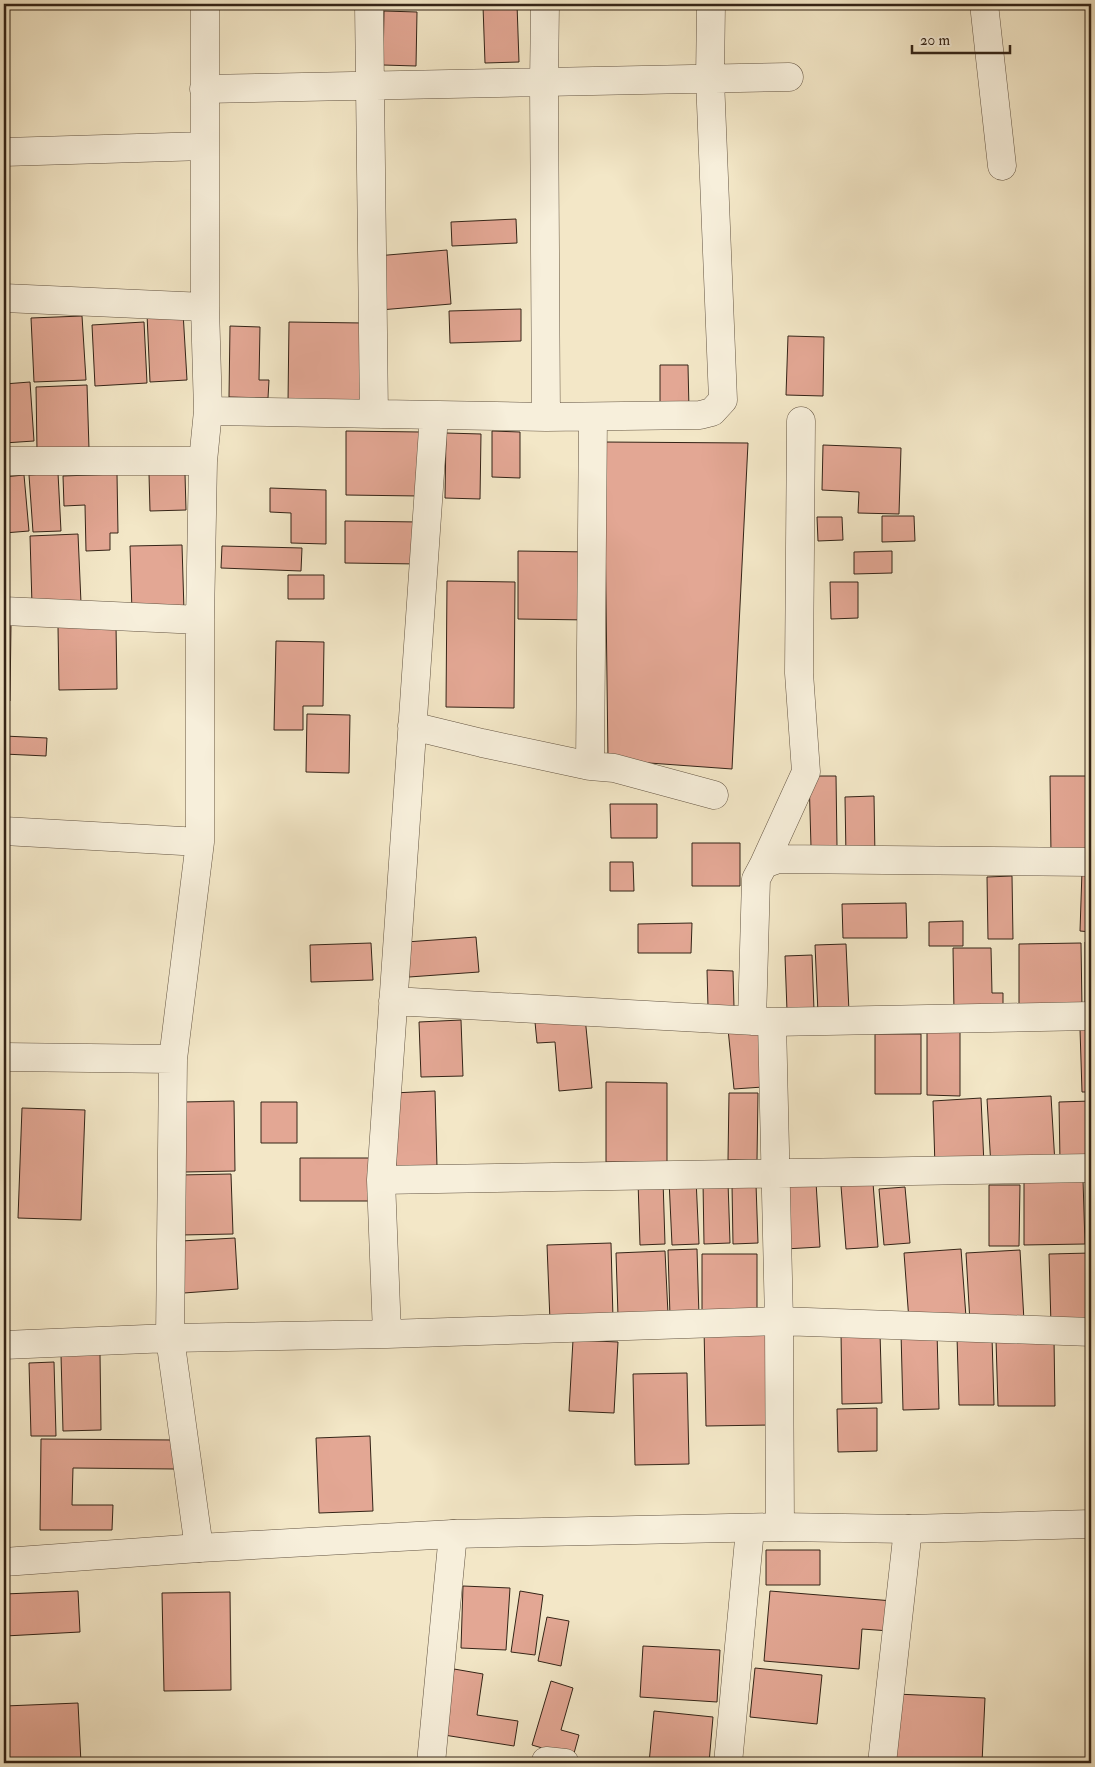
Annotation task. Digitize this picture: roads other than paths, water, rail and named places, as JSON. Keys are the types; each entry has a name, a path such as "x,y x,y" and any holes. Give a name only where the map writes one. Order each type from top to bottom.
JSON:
{"street":[{"path":"199,1548 170,1338 173,1059 200,842 200,620 203,461 208,411 204,146 205,4"},
{"path":"369,4 374,414"},
{"path":"545,4 546,417"},
{"path":"208,411 546,417 700,415 712,412 723,400 710,79 711,4"},
{"path":"984,4 1002,166"},
{"path":"204,89 789,77"},
{"path":"4,152 204,146"},
{"path":"4,298 206,307"},
{"path":"387,1334 381,1180 434,415"},
{"path":"590,766 592,417"},
{"path":"780,1527 776,1174 762,1022 756,879 806,772 799,673 801,421"},
{"path":"4,461 203,461"},
{"path":"4,611 200,620"},
{"path":"412,726 590,766 614,768 714,795"},
{"path":"4,831 200,842"},
{"path":"764,864 778,859 1091,862"},
{"path":"393,1001 762,1022 1091,1016"},
{"path":"4,1057 173,1059"},
{"path":"381,1180 1091,1168"},
{"path":"4,1345 170,1338 387,1334 779,1322 1091,1332"},
{"path":"4,1562 199,1548 453,1534 780,1527 908,1529 1091,1524"},
{"path":"728,1763 750,1529"},
{"path":"882,1763 908,1529"},
{"path":"431,1763 453,1534"}]}
